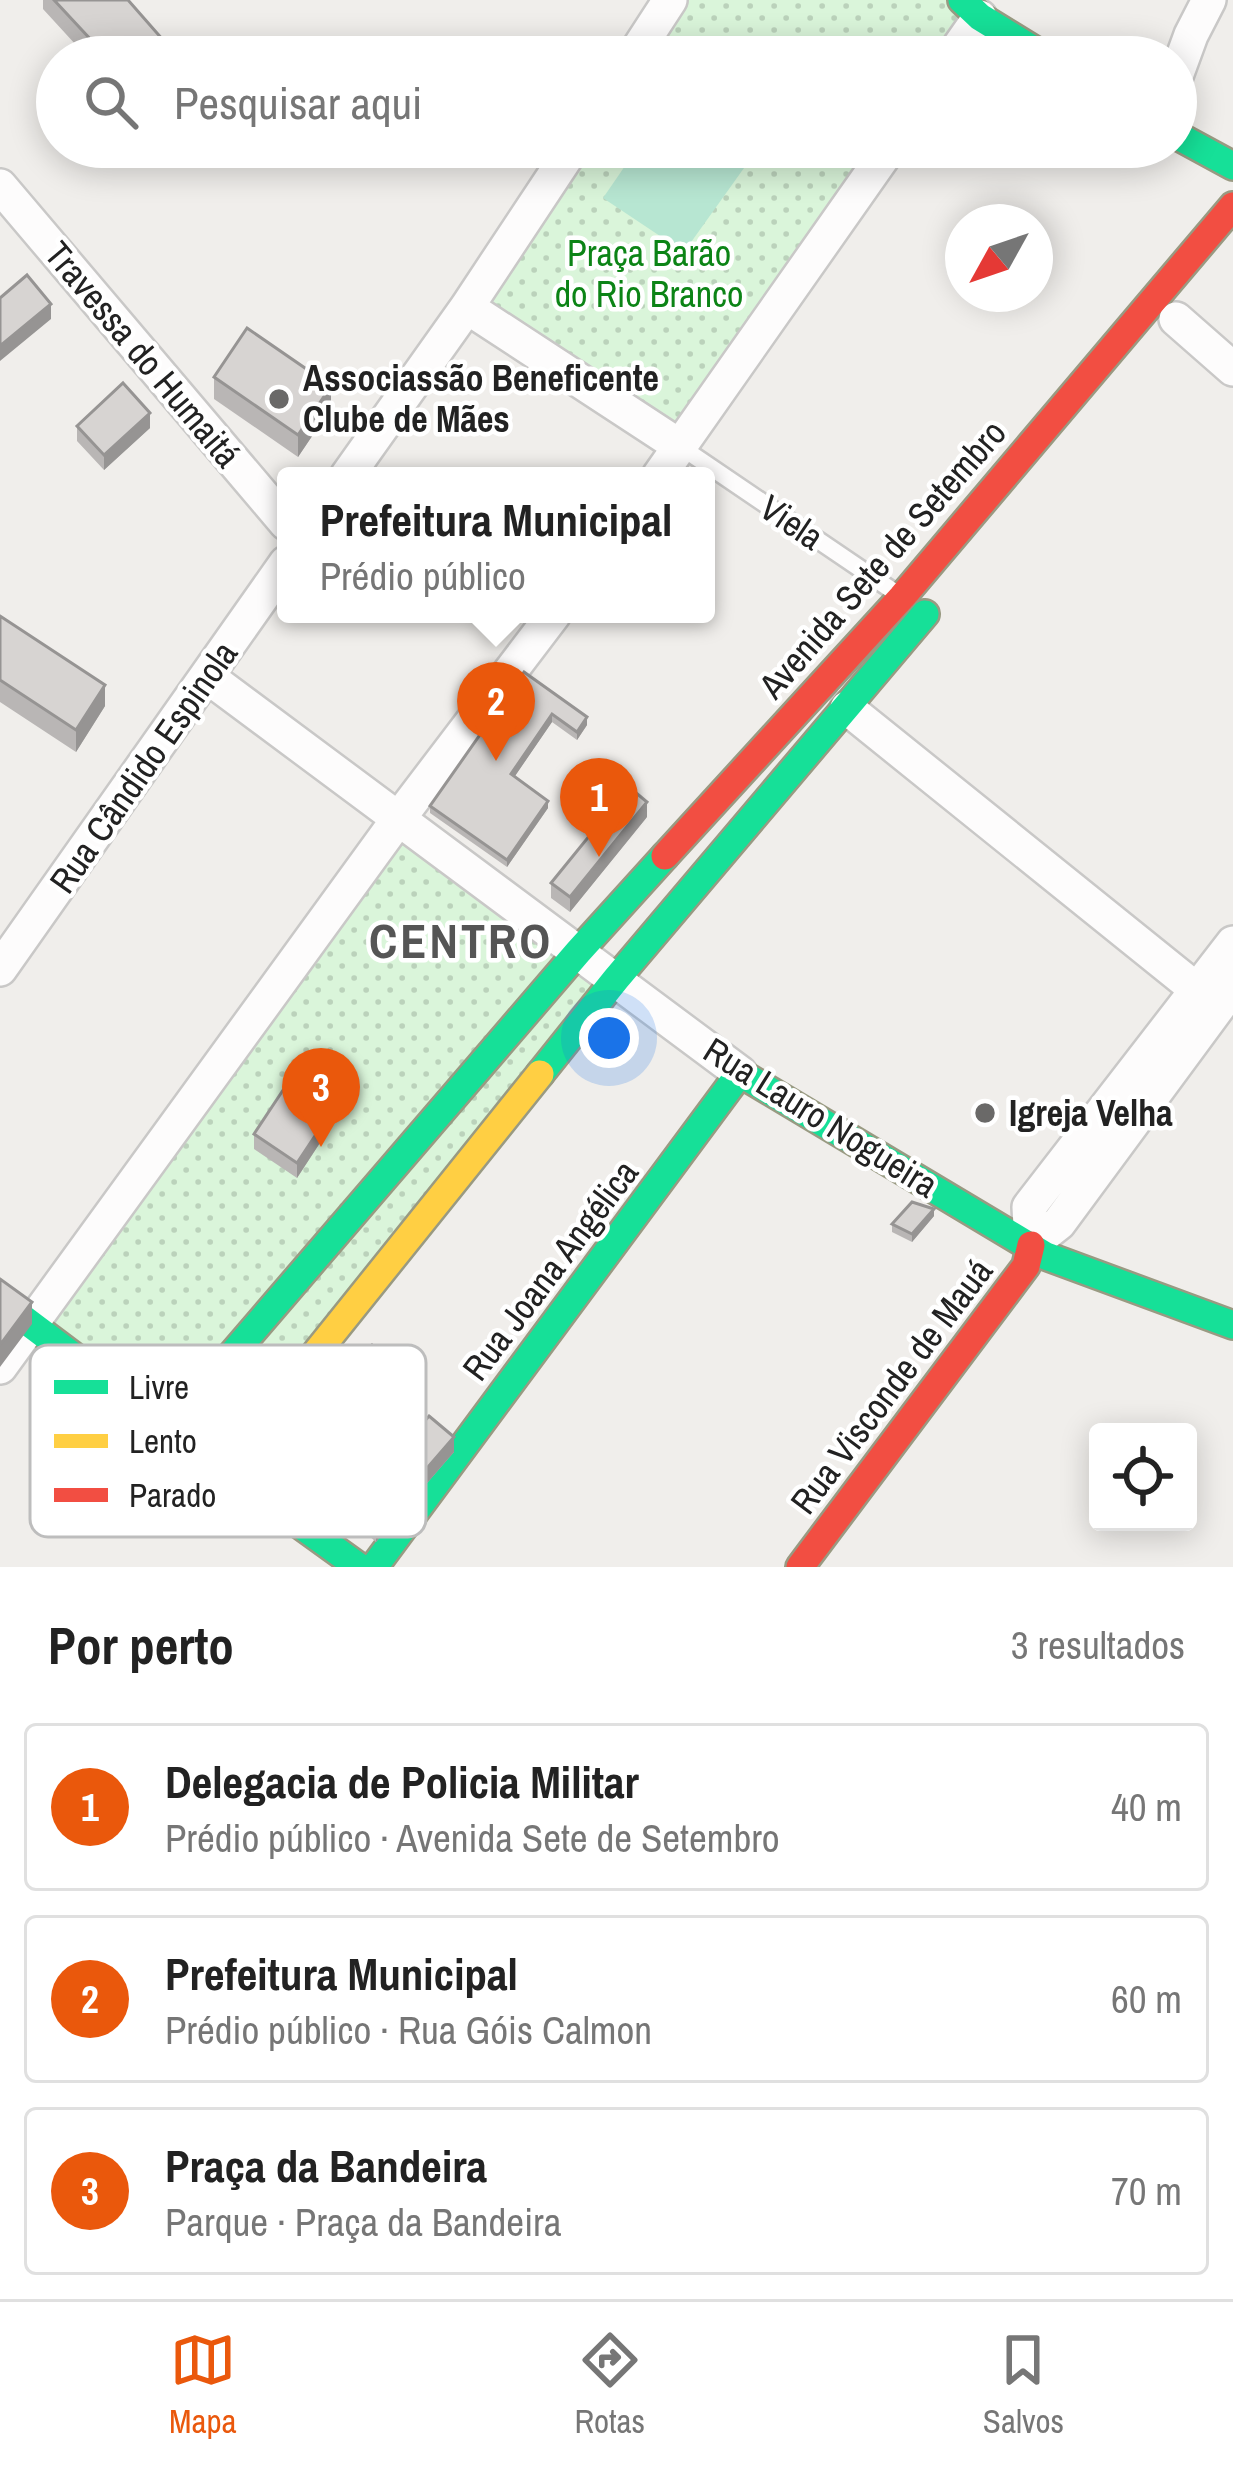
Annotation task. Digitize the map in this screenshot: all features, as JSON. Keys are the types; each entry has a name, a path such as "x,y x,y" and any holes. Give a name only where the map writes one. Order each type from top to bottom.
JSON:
{"street":[{"path":"647,36 670,0"},
{"path":"1191,36 1209,0"},
{"path":"971,9 1013,36"},
{"path":"1197,146 1233,166"},
{"path":"353,467 559,168"},
{"path":"666,467 875,168"},
{"name":"Travessa do Humaitá","path":"0,186 277,512"},
{"name":"Avenida Sete de Setembro","path":"332,1284 491,1136 616,979 847,708 923,602 1233,206"},
{"path":"467,307 681,447"},
{"path":"1176,319 1233,369"},
{"name":"Rua Cândido Espinola","path":"0,969 277,576"},
{"name":"Avenida Sete de Setembro","path":"332,1284 447,1104 578,952 923,602"},
{"path":"0,1367 399,818 547,623"},
{"name":"Rua Lauro Nogueira","path":"208,676 740,1073 1031,1245"},
{"path":"847,708 1215,994"},
{"path":"1031,1245 1029,1207 1215,994 1233,943"},
{"name":"Rua Joana Angélica","path":"426,1497 740,1073"},
{"path":"447,1104 491,1136"},
{"path":"1031,1245 1048,1241 1233,1310"},
{"path":"1031,1245 1046,1256 1233,1325"},
{"name":"Rua Visconde de Mauá","path":"800,1567 1027,1266 1031,1245"},
{"path":"263,1345 332,1284"},
{"path":"296,1345 332,1284"},
{"path":"0,1301 60,1345"},
{"path":"317,1537 359,1567"},
{"name":"Rua Joana Angélica","path":"374,1567 396,1537"}],"lane":[{"name":"Viela","path":"681,447 712,467"},
{"name":"Viela","path":"715,469 923,602"}],"green space":[{"path":"670,0 962,0 956,36 647,36"},
{"name":"Praça Barão do Rio Branco","path":"559,168 875,168 681,447 467,307"},
{"path":"624,168 744,168 684,252 603,198"},
{"path":"399,818 616,979 322,1345 60,1345 32,1324"}],"building":[{"path":"54,0 128,0 160,36 87,36"},
{"path":"27,275 51,304 0,346 0,298"},
{"path":"247,328 331,386 298,435 214,377"},
{"path":"123,383 150,413 104,455 77,426"},
{"path":"0,616 105,685 76,730 0,680"},
{"path":"524,672 587,717 577,732 552,714 511,774 548,801 507,860 430,806"},
{"path":"629,787 647,802 570,897 551,883"},
{"path":"301,1063 344,1092 297,1163 254,1134"},
{"path":"912,1202 934,1209 912,1234 892,1224"},
{"path":"0,1279 32,1302 0,1345"},
{"path":"429,1416 454,1437 426,1469"}],"traffic: fast":[{"path":"962,0 1011,36"},
{"path":"1197,146 1233,166"},
{"path":"540,1074 925,614"},
{"path":"240,1345 665,856"},
{"path":"426,1497 740,1073 1046,1256 1233,1325"},
{"path":"0,1301 58,1345"},
{"path":"317,1537 359,1567"},
{"path":"374,1567 396,1537"}],"traffic: slow":[{"path":"323,1345 540,1074"}],"traffic: jam":[{"path":"665,856 902,597 1233,206"},
{"path":"800,1567 1026,1266 1031,1245"}],"place":[{"name":"Associassão Beneficente Clube de Mães","path":"279,399"},
{"name":"Prefeitura Municipal","path":"496,761"},
{"name":"Delegacia de Policia Militar","path":"599,857"},
{"name":"Igreja Velha","path":"985,1113"},
{"name":"Praça da Bandeira","path":"321,1147"}],"district":[{"name":"CENTRO","path":"461,941"}]}
